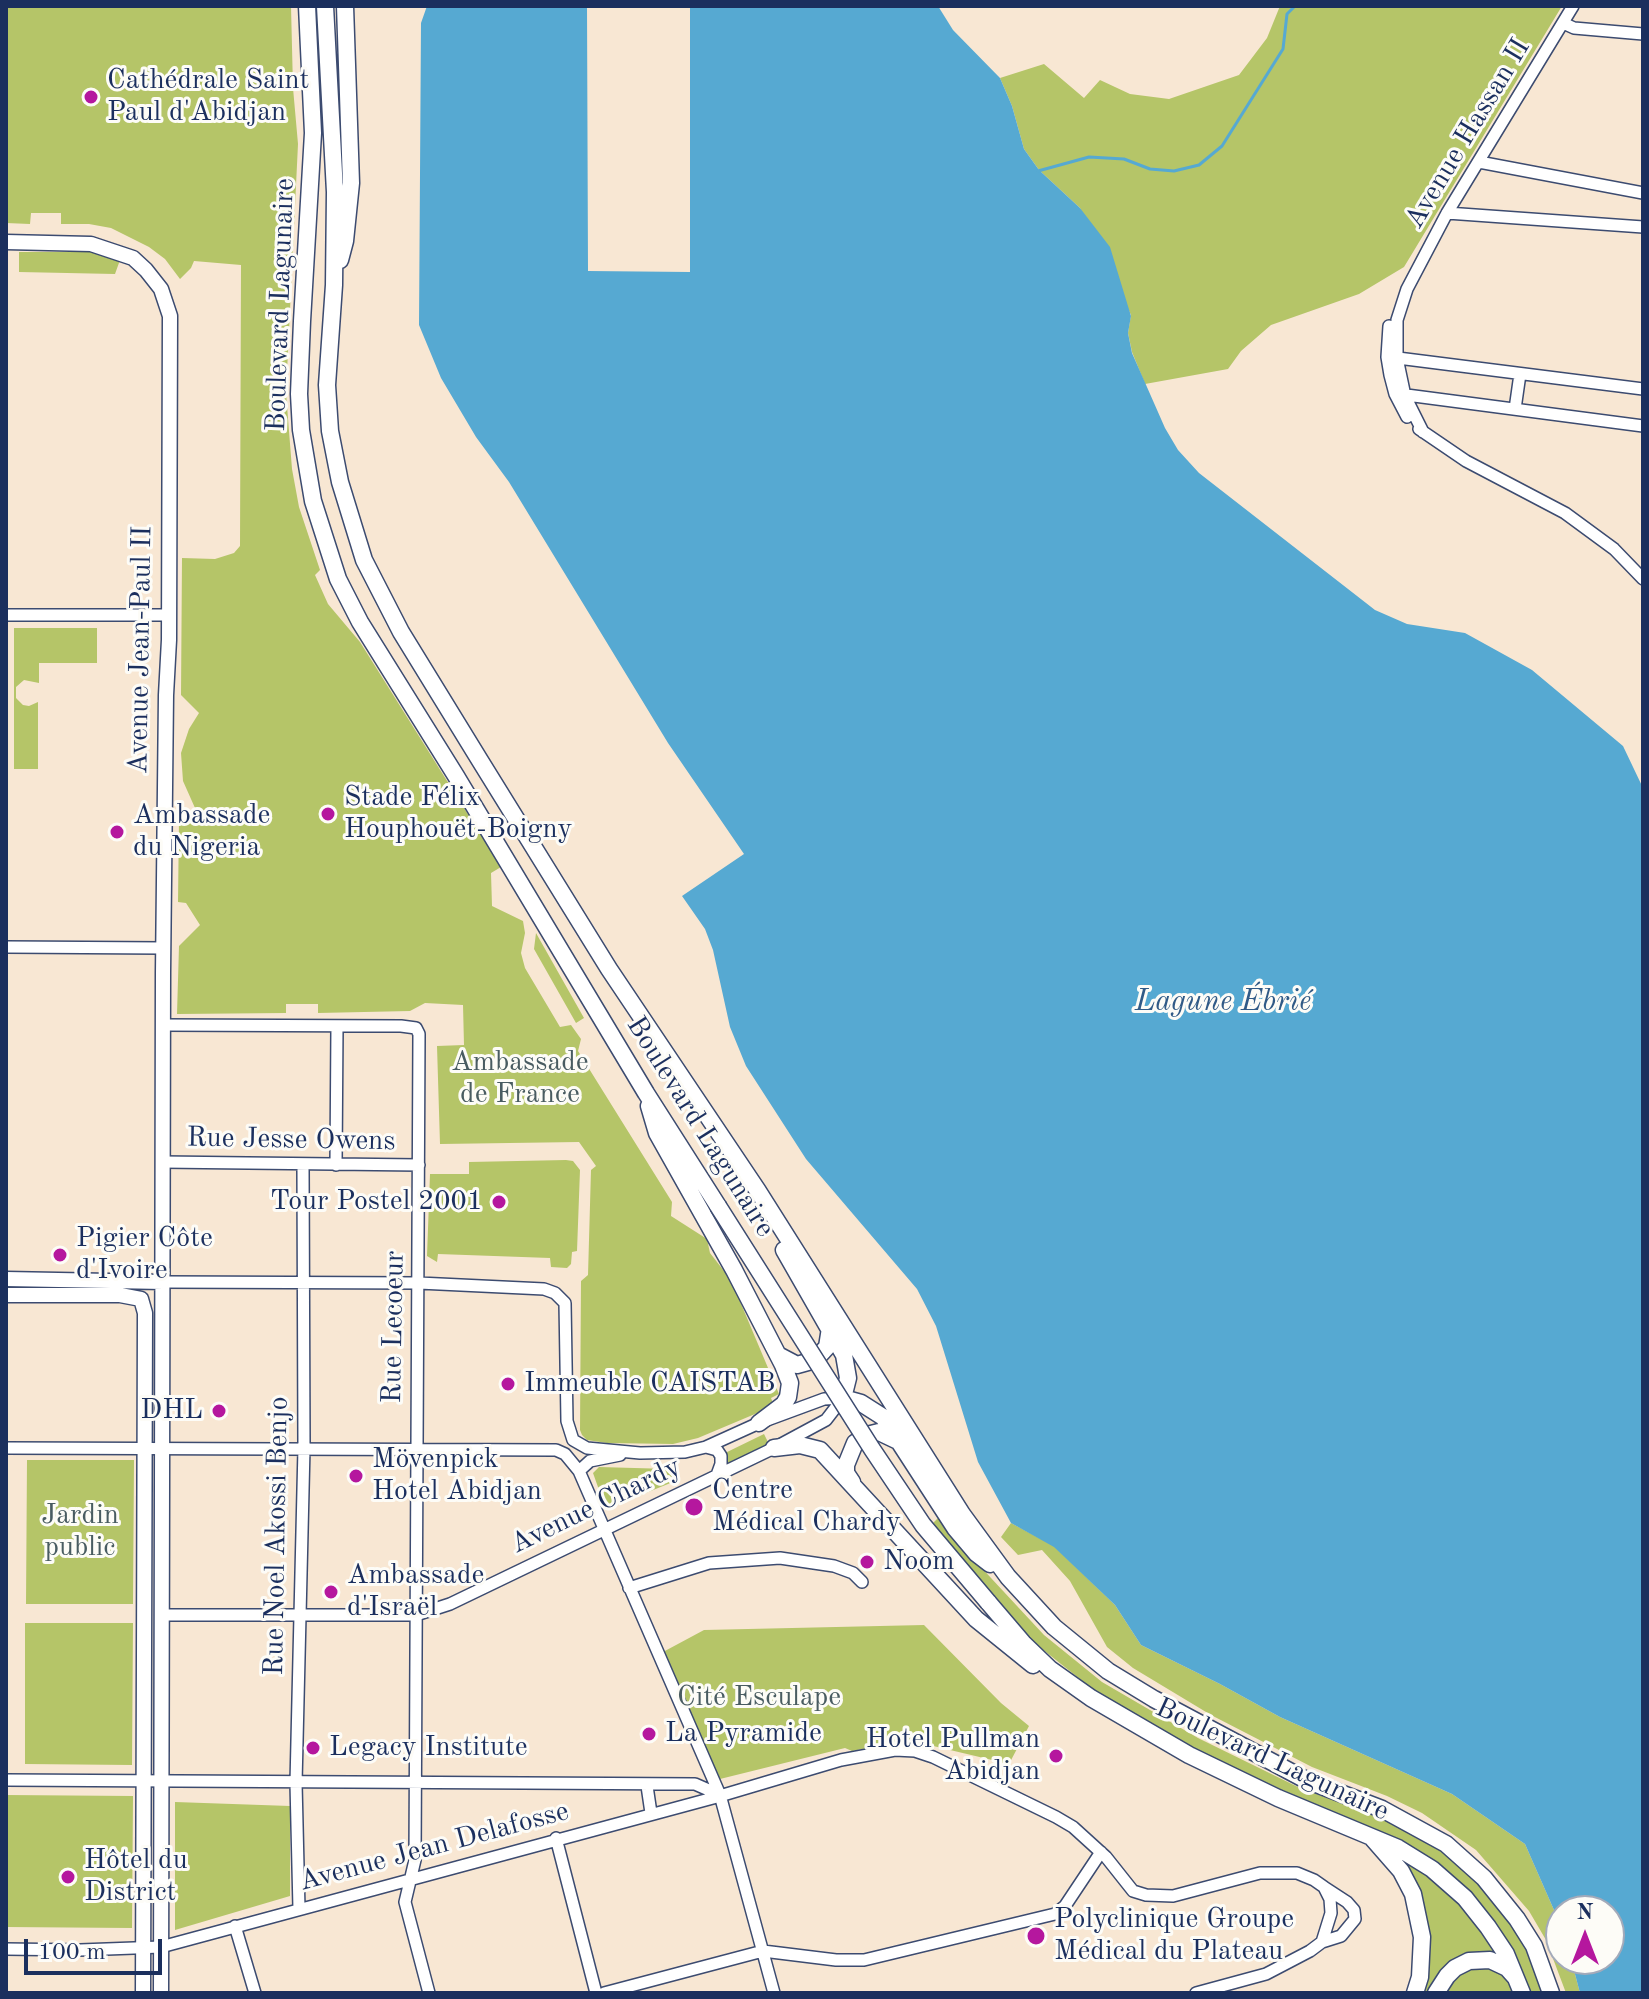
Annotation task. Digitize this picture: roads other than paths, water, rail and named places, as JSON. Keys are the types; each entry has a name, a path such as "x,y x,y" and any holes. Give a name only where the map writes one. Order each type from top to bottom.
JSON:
{"highway":[{"name":"Boulevard Lagunaire","path":"307,6 313,133 299,394 305,465 313,501 338,579 360,622 646,1093 923,1525 1023,1643 1050,1669 1091,1698 1189,1755 1278,1798 1416,1857 1449,1882 1488,1927 1506,1954 1520,1987"},
{"name":"Boulevard Lagunaire","path":"325,6 335,192 334,285 327,385 330,431 340,482 364,560 401,632 552,878 758,1191 962,1514 1008,1577 1054,1627 1108,1671 1306,1780 1404,1819 1456,1852 1484,1878 1517,1919 1534,1946 1551,1993"},
{"path":"334,285 345,241 351,183 345,6"},
{"path":"646,1093 657,1133 734,1270 790,1383 788,1397 774,1413 759,1423"},
{"path":"758,1191 787,1255 844,1355 847,1389 843,1398 873,1409 883,1417 965,1541 1008,1577"},
{"path":"778,1355 797,1365 815,1360 827,1347 830,1328"},
{"path":"860,1493 846,1473 847,1458 855,1443 879,1432 901,1443"},
{"path":"774,1448 800,1445 820,1450 976,1619 1013,1650 1101,1711 1189,1755"},
{"path":"1369,1835 1401,1871 1413,1894 1422,1937 1420,1977 1415,1993"},
{"path":"1436,1993 1455,1968 1479,1960 1499,1964 1520,1987"}],"main road":[{"name":"Avenue Jean-Paul II","path":"6,242 91,244 107,248 140,264 152,276 166,300 170,316 163,948 161,1993"},
{"path":"6,1279 163,1282"},
{"path":"6,1295 120,1295 141,1299 163,1282"},
{"path":"141,1299 145,1313 143,1993"}],"street":[{"name":"Avenue Hassan II","path":"1573,6 1447,213 1407,289 1397,320 1392,358 1400,395 1423,432 1466,461 1565,513 1614,549 1643,579"},
{"path":"1563,23 1574,28 1643,34"},
{"path":"1479,162 1643,193"},
{"path":"1447,213 1643,227"},
{"path":"1392,358 1643,389"},
{"path":"1515,409 1520,374"},
{"path":"1400,395 1643,426"},
{"path":"6,615 169,615"},
{"path":"6,947 163,948"},
{"name":"Rue Lecoeur","path":"163,1025 416,1028 419,1034 415,1860 405,1902 429,1993"},
{"path":"336,1165 337,1026"},
{"name":"Rue Jesse Owens","path":"162,1162 419,1165"},
{"name":"Rue Noel Akossi Benjo","path":"299,1909 296,1783 304,1448 303,1165"},
{"path":"163,1282 419,1283 544,1289 565,1303 566,1314 567,1421 564,1441 556,1450"},
{"path":"567,1421 573,1440 579,1446 672,1454 706,1447 824,1399 843,1398"},
{"name":"Avenue Chardy","path":"162,1615 416,1615 450,1604 774,1448 826,1420 843,1398"},
{"path":"706,1447 717,1450 721,1456 717,1475"},
{"path":"6,1448 556,1450 572,1460 720,1795 774,1993"},
{"path":"579,1471 590,1461 640,1453"},
{"path":"629,1588 709,1563 780,1558 834,1566 853,1573 862,1582"},
{"name":"Avenue Jean Delafosse","path":"6,1949 161,1947 841,1760 895,1750 915,1751 933,1757 1073,1827 1101,1852 1133,1891 1156,1897 1173,1896 1260,1873 1297,1873 1314,1880 1354,1910 1355,1919 1341,1936 1322,1942"},
{"path":"7,1780 695,1784 720,1795"},
{"path":"647,1786 651,1813"},
{"path":"556,1838 596,1993"},
{"path":"604,1993 763,1951 836,1960 864,1960 1055,1914 1065,1906 1101,1852"},
{"path":"1196,1993 1266,1974 1322,1942 1331,1913 1330,1899 1324,1887"},
{"path":"235,1926 255,1993"}],"water":[{"name":"Lagune Ébrié","path":"427,6 587,6 588,271 690,272 690,6 938,6 953,30 1000,78 1012,106 1024,149 1039,170 1080,208 1110,247 1131,316 1128,333 1132,353 1165,428 1178,450 1199,473 1375,610 1407,624 1465,633 1532,670 1623,746 1643,788 1643,1993 1580,1993 1575,1975 1625,1975 1625,1895 1547,1895 1525,1844 1452,1794 1280,1717 1141,1645 1115,1605 1054,1547 1011,1523 978,1462 936,1326 917,1289 806,1159 746,1066 730,1027 713,950 705,929 682,896 744,854 668,743 509,482 476,437 441,378 419,325 421,23"}],"waterway":[{"path":"1038,171 1089,157 1124,159 1150,169 1174,171 1199,165 1222,146 1283,49 1287,14 1295,6"}],"place":[{"name":"Cathédrale Saint Paul d'Abidjan","path":"91,97"},
{"name":"Stade Félix Houphouët-Boigny","path":"328,814"},
{"name":"Ambassade du Nigeria","path":"117,832"},
{"name":"Tour Postel 2001","path":"499,1202"},
{"name":"Pigier Côte d'Ivoire","path":"60,1255"},
{"name":"Immeuble CAISTAB","path":"508,1384"},
{"name":"DHL","path":"219,1411"},
{"name":"Mövenpick Hotel Abidjan","path":"356,1476"},
{"name":"Centre Médical Chardy","path":"694,1507"},
{"name":"Noom","path":"867,1562"},
{"name":"Ambassade d'Israël","path":"331,1592"},
{"name":"La Pyramide","path":"649,1734"},
{"name":"Legacy Institute","path":"313,1748"},
{"name":"Hotel Pullman Abidjan","path":"1056,1756"},
{"name":"Hôtel du District","path":"68,1877"},
{"name":"Polyclinique Groupe Médical du Plateau","path":"1036,1936"}],"park label":[{"name":"Ambassade de France","path":"520,1079"},
{"name":"Jardin public","path":"80,1532"},
{"name":"Cité Esculape","path":"759,1698"}]}
